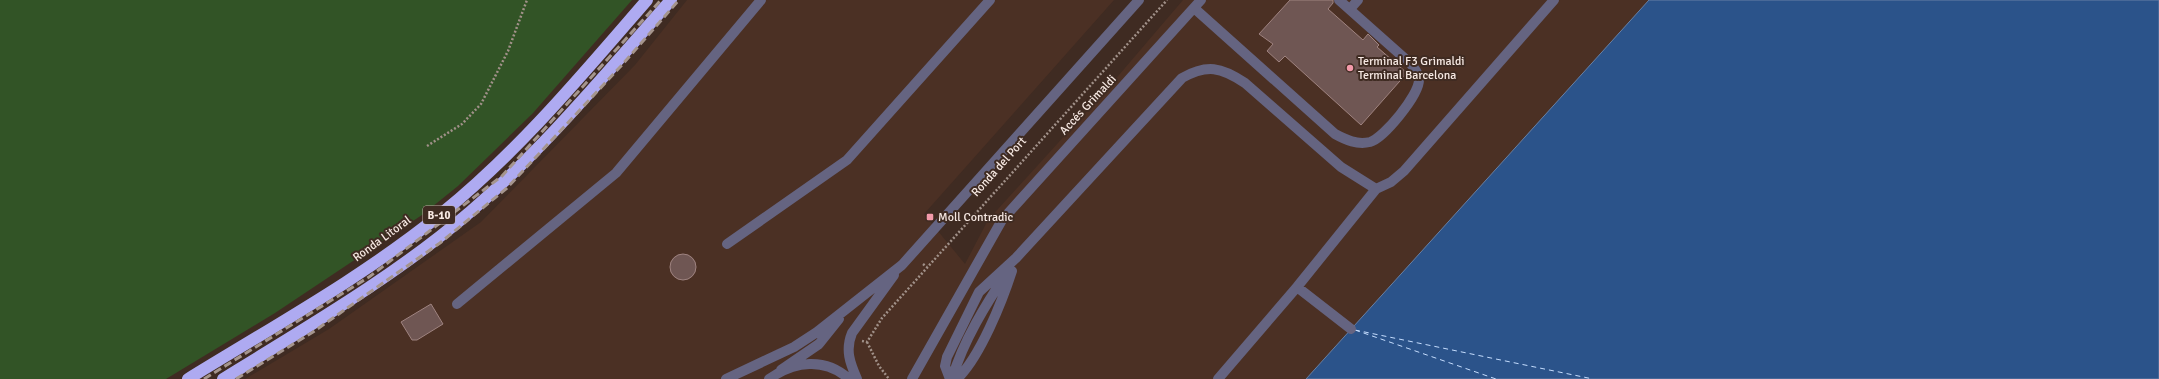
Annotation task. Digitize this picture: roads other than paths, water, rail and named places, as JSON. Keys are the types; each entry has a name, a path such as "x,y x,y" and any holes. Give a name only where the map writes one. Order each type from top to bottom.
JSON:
{"highway":[{"name":"Ronda Litoral","path":"188,379 358,274 441,214 540,123 647,0"},
{"name":"B-10","path":"223,379 372,286 430,244 470,212 547,139 671,0"}],"street":[{"path":"457,304 616,173 761,0"},
{"path":"727,244 847,160 990,0"},
{"name":"Ronda del Port","path":"902,265 1139,0"},
{"name":"Accés Grimaldi","path":"912,379 1002,220 1201,0"},
{"path":"1194,8 1335,134 1346,140 1359,143 1371,142 1380,136 1412,99 1419,80 1416,71 1411,64 1339,0"},
{"path":"1350,10 1358,0"},
{"path":"1218,379 1297,287 1376,190 1391,182 1404,171 1554,0"},
{"path":"951,379 946,366 947,357 979,292 1016,258 1182,78 1195,70 1213,68 1229,72 1244,83 1341,167 1376,190"},
{"path":"957,379 968,368 1002,302 1016,258"},
{"path":"726,379 794,347 817,332 902,265"},
{"path":"857,379 849,360 849,340 852,333 902,265"},
{"path":"1297,287 1351,329"},
{"path":"769,379 819,344 850,305"},
{"path":"781,370 802,363 819,364 839,371 849,379"}],"water":[{"path":"1649,0 2159,0 2159,379 1306,379"}],"railway":[{"path":"204,379 369,277 502,176 661,0"},
{"path":"236,379 313,332 440,243 507,188 621,66 679,0"}],"place":[{"name":"Terminal F3 Grimaldi Terminal Barcelona","path":"1350,68"},
{"name":"Moll Contradic","path":"930,217"}]}
